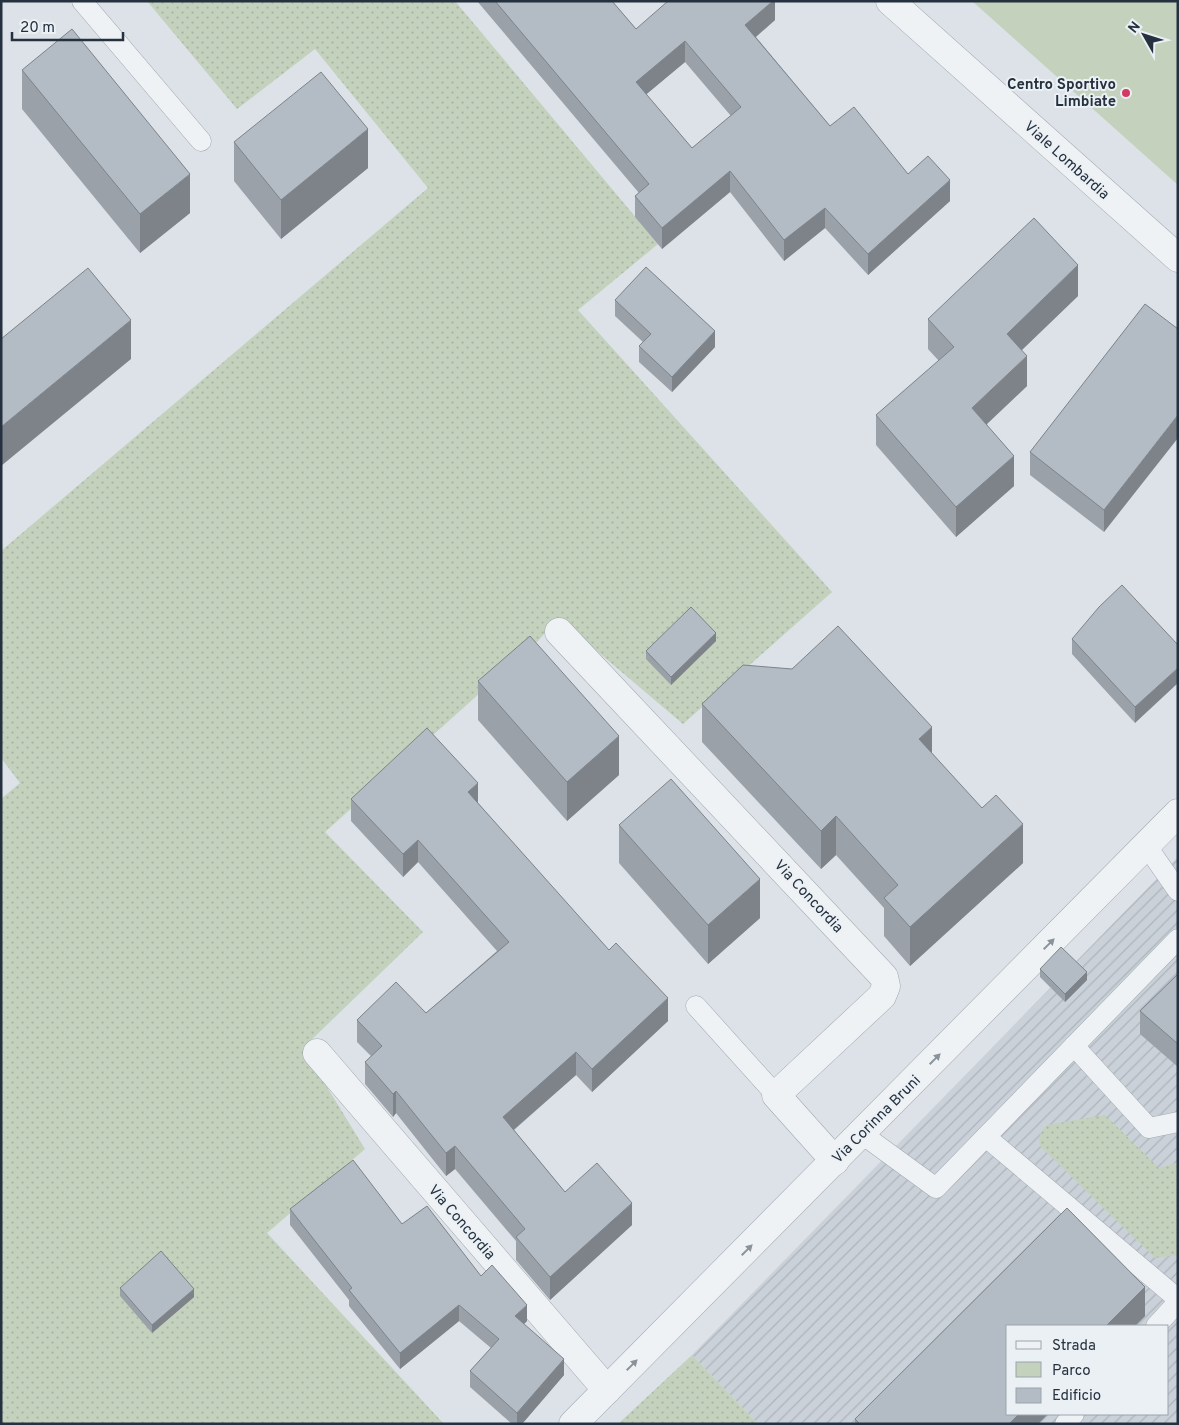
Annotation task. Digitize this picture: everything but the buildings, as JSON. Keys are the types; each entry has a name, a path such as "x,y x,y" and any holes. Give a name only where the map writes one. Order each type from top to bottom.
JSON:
{"street":[{"name":"Viale Lombardia","path":"890,1 1178,258"},
{"name":"Via Concordia","path":"559,632 884,977 886,986 882,996 776,1095"},
{"name":"Via Corinna Bruni","path":"573,1424 1178,813"},
{"name":"Via Concordia","path":"317,1053 606,1390"},
{"path":"776,1095 835,1161"}],"lane":[{"path":"82,1 200,141"},
{"path":"1146,846 1178,891"},
{"path":"862,1134 936,1188 1178,939"},
{"path":"696,1006 776,1095"},
{"path":"1074,1046 1149,1128 1178,1122"},
{"path":"986,1136 1178,1301 1157,1325"}],"shaded area":[{"path":"1178,857 1178,1424 758,1424 692,1355"}],"green space":[{"path":"147,1 455,1 658,244 578,310 832,592 683,724 558,618 538,641 325,832 423,932 303,1048 365,1149 267,1233 444,1424 1,1424 1,799 20,783 1,758 1,551 428,188 315,49 237,109"},
{"name":"Centro Sportivo Limbiate","path":"972,1 1178,1 1178,185"},
{"path":"1105,1115 1159,1168 1178,1162 1178,1255 1155,1258 1040,1146 1040,1135 1047,1125"},
{"path":"692,1355 758,1424 618,1424"}],"place":[{"name":"Centro Sportivo Limbiate","path":"1126,93"}]}
